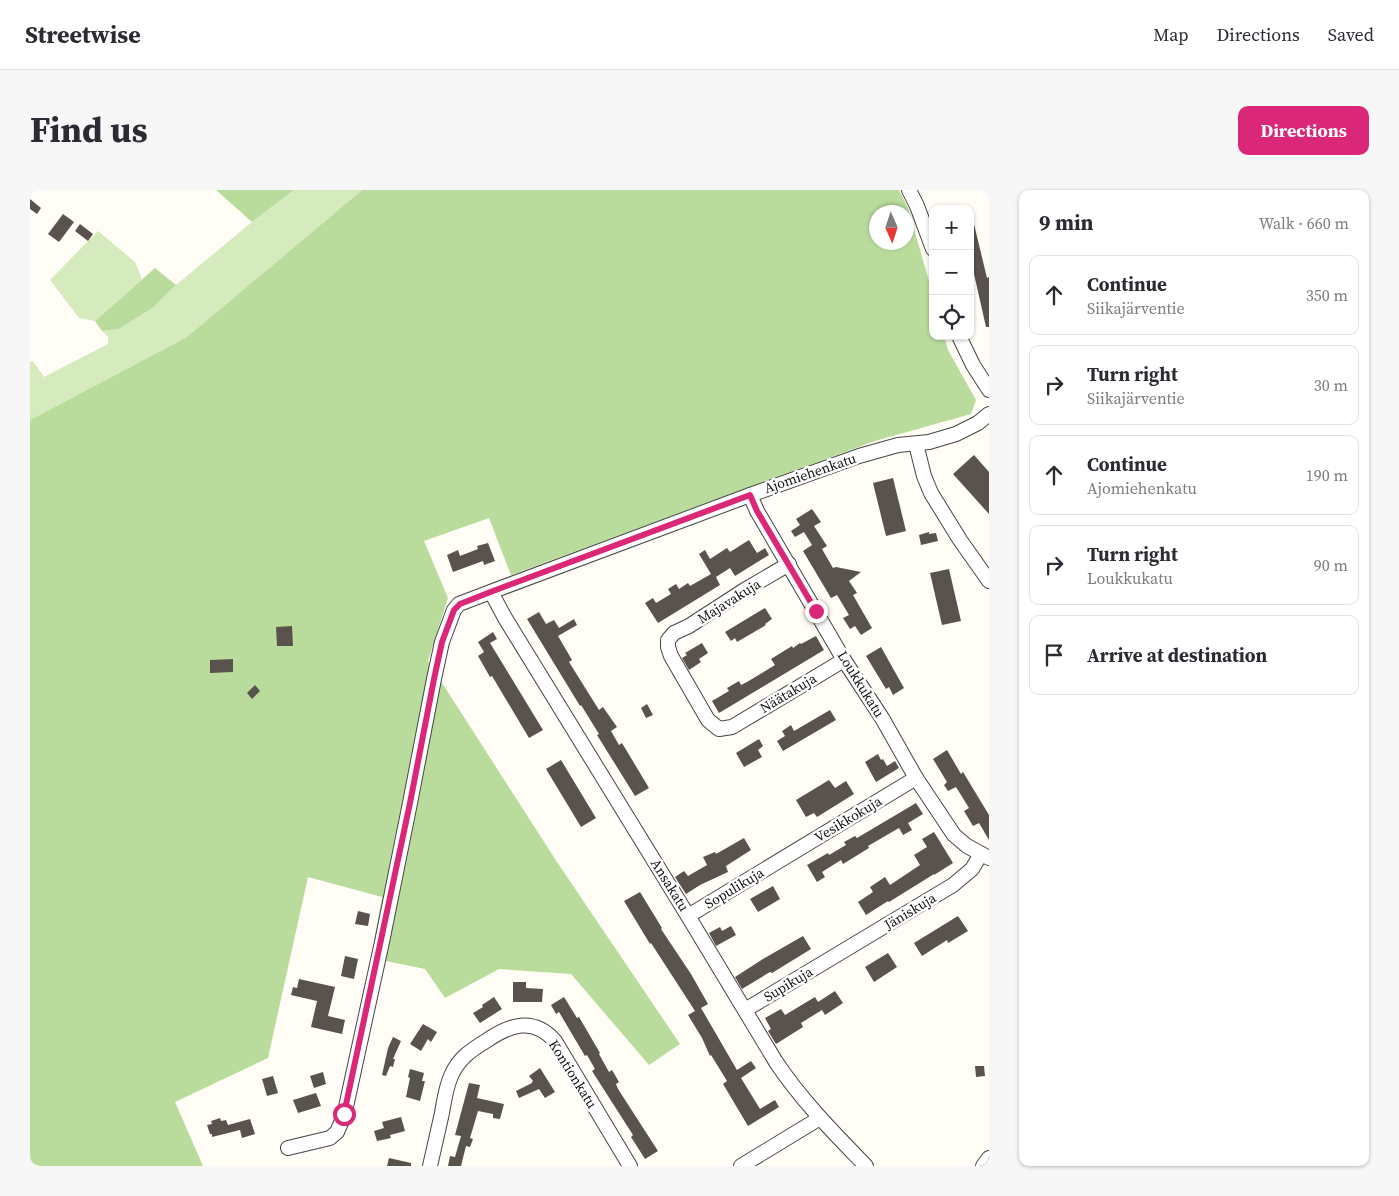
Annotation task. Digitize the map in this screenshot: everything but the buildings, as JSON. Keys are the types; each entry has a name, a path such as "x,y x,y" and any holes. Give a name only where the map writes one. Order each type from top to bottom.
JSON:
{"street":[{"path":"909,190 929,238"},
{"path":"961,340 973,365 989,390"},
{"name":"Ajomiehenkatu","path":"288,1148 330,1138 337,1132 341,1123 382,942 442,642 454,610 460,604 491,592 750,495 877,450 898,445 935,441 956,434 978,423 989,414"},
{"path":"916,444 924,476 931,493 989,582"},
{"name":"Loukkukatu","path":"750,495 757,511 844,660 882,718 916,778 954,835 967,846 985,856"},
{"name":"Majavakuja","path":"732,727 719,729 708,720 671,656 668,643 670,637 789,564"},
{"name":"Ansakatu","path":"491,592 505,618 776,1062 792,1085 820,1118 866,1166"},
{"name":"Näätakuja","path":"732,727 844,660"},
{"name":"Vesikkokuja","path":"779,861 916,778"},
{"name":"Jäniskuja","path":"832,958 953,885 985,856"},
{"name":"Sopulikuja","path":"688,916 779,861"},
{"name":"Supikuja","path":"745,1010 832,958"},
{"name":"Kontionkatu","path":"430,1166 447,1086 456,1067 472,1050 495,1034 519,1025 540,1030 555,1041 630,1166"},
{"path":"741,1166 820,1118"},
{"path":"983,1166 989,1158"}],"green space":[{"path":"216,190 294,190 252,222"},
{"path":"294,190 362,190 187,337 30,420 30,362 33,361 44,377 108,344 108,337 102,331 119,329 154,307 176,285"},
{"path":"362,190 899,190 906,205 869,205 869,250 914,250 914,229 929,281 929,340 945,340 948,350 976,400 971,414 875,441 511,575 489,518 424,541 448,598 428,661 557,862 680,1044 649,1065 571,974 499,969 445,998 425,969 371,958 382,897 308,877 268,1058 175,1102 203,1166 30,1166 30,420 187,337"},
{"path":"98,231 135,262 142,279 95,321 79,318 50,280"},
{"path":"155,268 176,285 154,307 119,329 102,331 95,321"}],"route":[{"path":"344,1114 376,968 442,642 454,610 460,604 493,591 750,495 757,511 816,611"}]}
